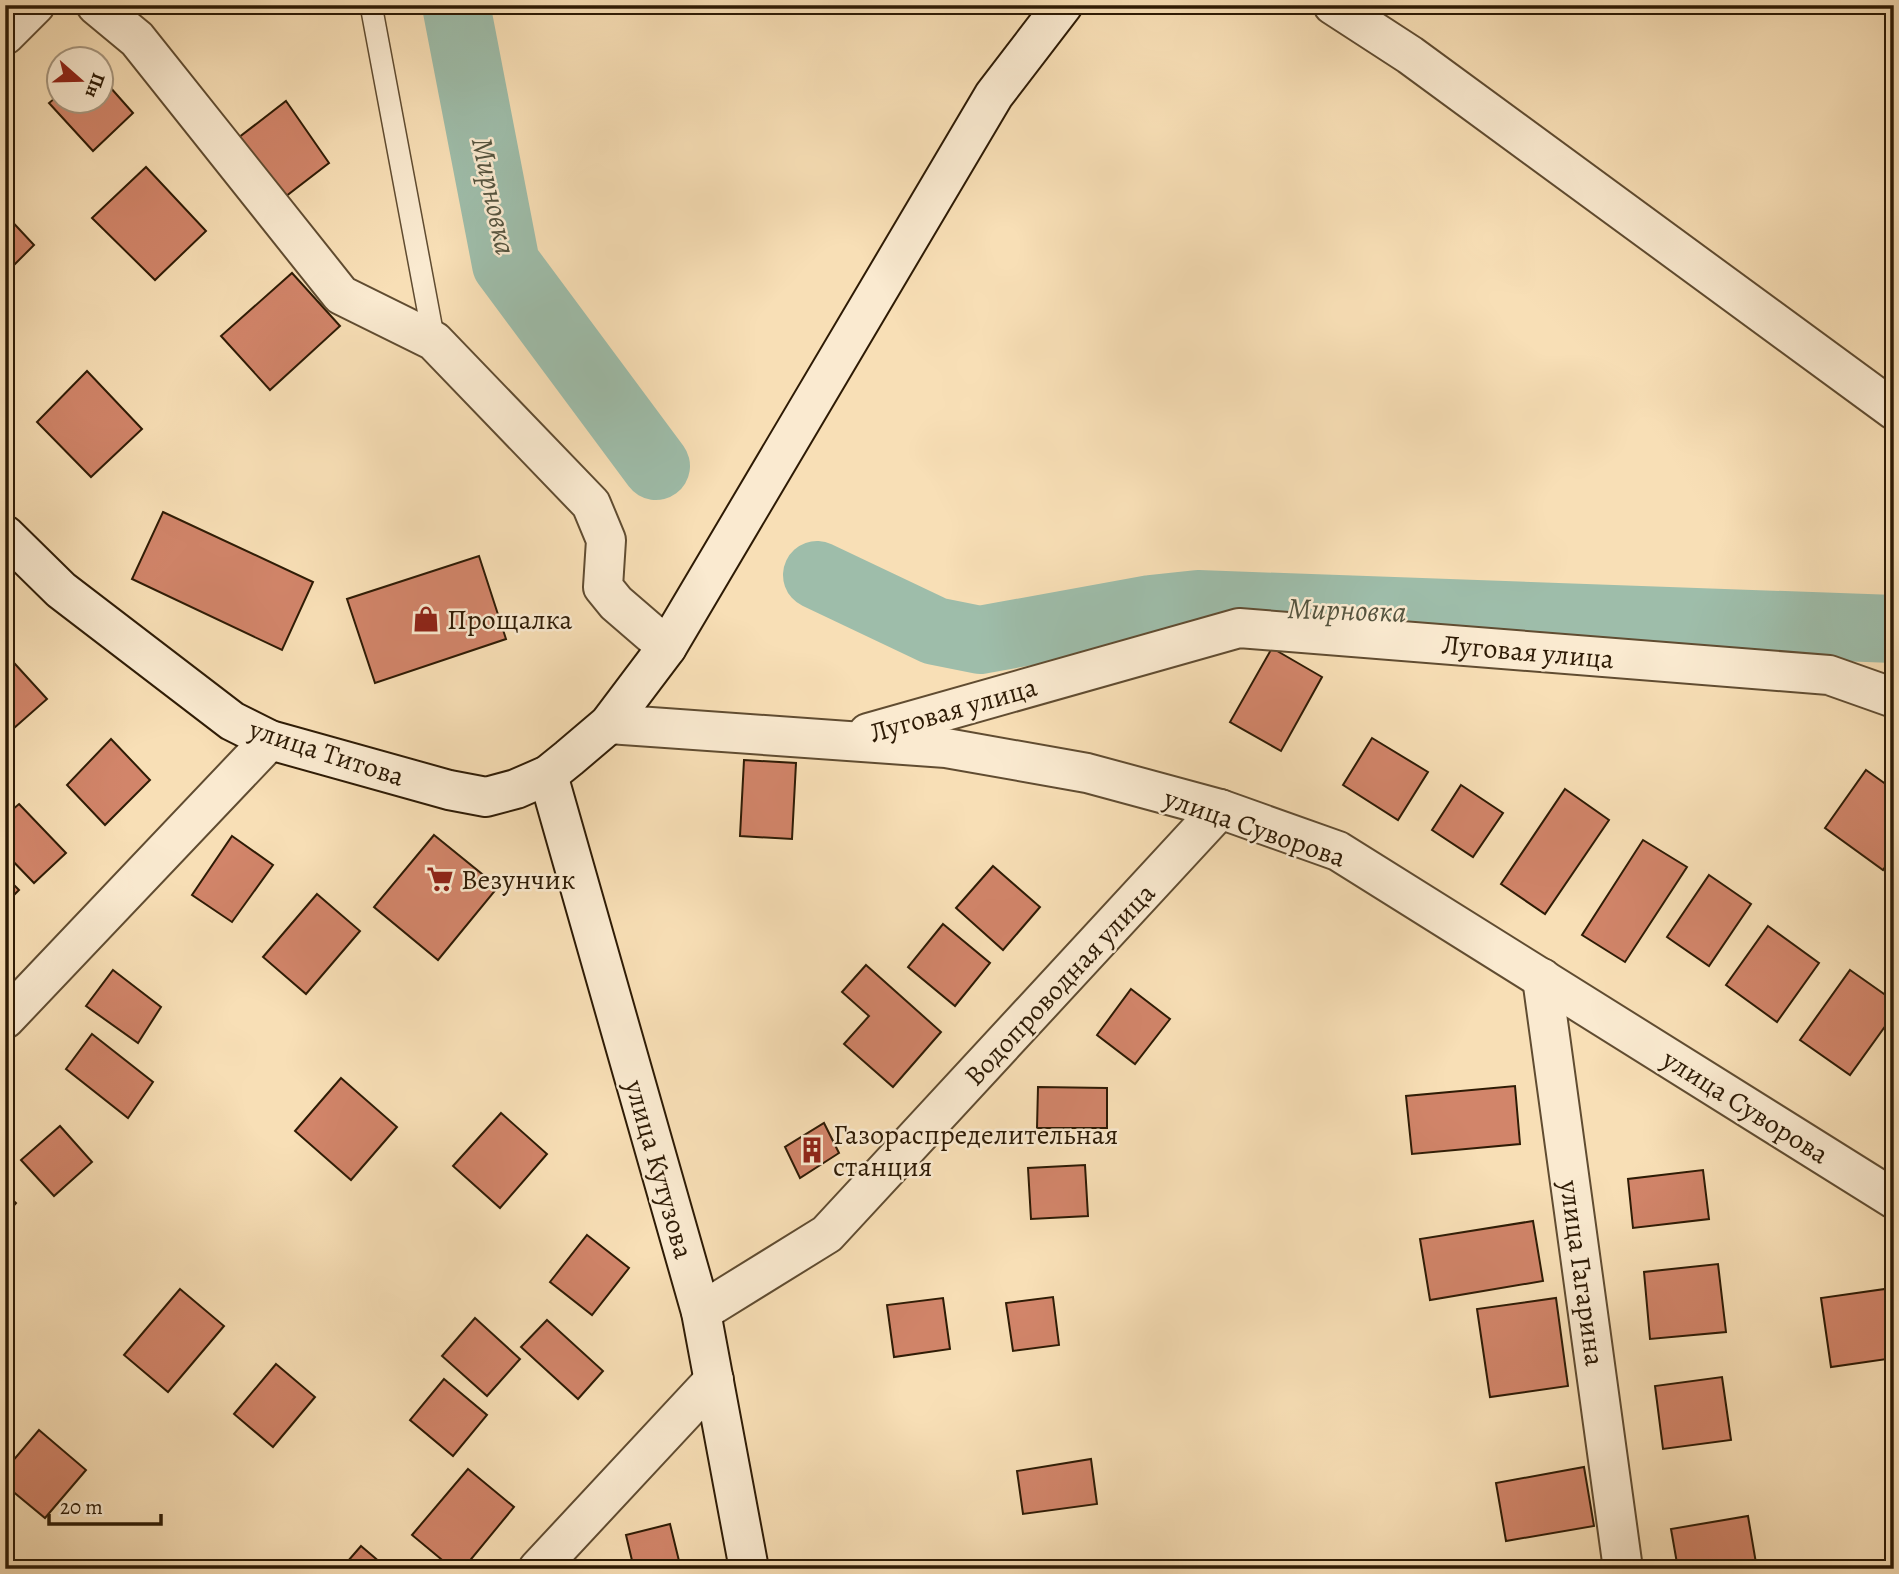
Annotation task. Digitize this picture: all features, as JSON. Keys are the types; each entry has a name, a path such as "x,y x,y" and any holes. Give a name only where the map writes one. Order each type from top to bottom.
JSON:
{"street":[{"path":"5,35 35,5"},
{"path":"96,5 137,39 341,295 434,341 591,504 606,540 603,587 616,603 667,647"},
{"name":"улица Титова","path":"5,535 61,590 232,721 270,740 449,790 486,797 516,789 548,775 609,724 667,647 994,95 1063,5"},
{"path":"1332,5 1410,55 1894,410"},
{"name":"Луговая улица","path":"839,741 1239,628 1829,675 1894,698"},
{"name":"улица Суворова","path":"609,724 959,750 1087,774 1220,809 1338,851 1894,1199"},
{"path":"5,1018 270,740"},
{"name":"улица Кутузова","path":"548,775 701,1312 749,1569"},
{"name":"Водопроводная улица","path":"701,1312 827,1234 1220,809"},
{"name":"улица Гагарина","path":"1542,978 1623,1569"},
{"path":"538,1569 714,1380"}],"lane":[{"path":"371,5 434,341"}],"building":[{"path":"116,94 133,113 93,151 61,116 116,116"},
{"path":"286,101 329,163 281,200 238,138"},
{"path":"146,167 206,231 155,280 92,218"},
{"path":"5,214 34,245 5,274"},
{"path":"292,273 340,326 270,390 221,336"},
{"path":"87,371 142,429 91,477 37,422"},
{"path":"163,512 313,582 282,650 132,579"},
{"name":"Прощалка","path":"479,556 506,639 375,683 347,599"},
{"path":"1272,648 1322,677 1281,751 1230,722"},
{"path":"5,653 47,699 5,736"},
{"path":"1372,738 1428,772 1398,820 1343,785"},
{"path":"111,739 150,780 105,825 67,785"},
{"path":"744,760 796,763 792,839 740,836"},
{"path":"1866,770 1894,790 1894,854 1883,870 1825,828"},
{"path":"1461,785 1503,813 1473,857 1432,830"},
{"path":"1565,789 1609,820 1545,914 1501,884"},
{"path":"19,804 66,853 34,883 5,853 5,816"},
{"path":"434,835 498,887 438,960 374,907"},
{"path":"232,836 273,865 232,922 192,895"},
{"path":"1643,840 1687,867 1625,962 1582,935"},
{"path":"993,866 1040,907 1003,950 956,908"},
{"path":"1709,875 1751,904 1709,966 1667,937"},
{"path":"5,876 19,890 5,904"},
{"path":"317,894 360,931 306,994 263,957"},
{"path":"943,924 990,963 955,1006 908,967"},
{"path":"1768,926 1819,963 1777,1022 1726,985"},
{"path":"866,965 941,1032 893,1087 844,1044 869,1016 842,992"},
{"path":"113,970 161,1007 138,1043 86,1006"},
{"path":"1850,970 1894,1001 1894,1014 1850,1075 1800,1040"},
{"path":"1131,989 1170,1019 1135,1064 1097,1035"},
{"path":"92,1034 153,1082 128,1118 66,1069"},
{"path":"341,1078 397,1127 351,1180 295,1131"},
{"path":"1515,1086 1520,1144 1412,1154 1406,1096"},
{"path":"1038,1087 1107,1088 1107,1128 1037,1128"},
{"path":"501,1113 547,1154 500,1208 453,1166"},
{"name":"Газораспределительная станция","path":"824,1123 839,1153 800,1178 785,1147"},
{"path":"60,1126 92,1162 54,1196 21,1160"},
{"path":"1085,1165 1088,1216 1031,1219 1028,1168"},
{"path":"1703,1170 1709,1219 1633,1228 1628,1179"},
{"path":"5,1193 16,1203 5,1216"},
{"path":"1533,1221 1543,1281 1430,1300 1420,1239"},
{"path":"587,1235 629,1268 592,1315 550,1282"},
{"path":"1718,1264 1726,1332 1650,1339 1644,1272"},
{"path":"180,1289 224,1326 168,1392 124,1355"},
{"path":"1885,1289 1894,1358 1831,1367 1821,1298"},
{"path":"1053,1297 1059,1345 1013,1351 1006,1303"},
{"path":"943,1298 950,1349 894,1357 887,1305"},
{"path":"1556,1298 1568,1386 1490,1397 1477,1309"},
{"path":"475,1318 520,1359 487,1396 442,1356"},
{"path":"547,1320 603,1371 578,1399 521,1347"},
{"path":"276,1364 315,1397 273,1447 234,1414"},
{"path":"1722,1377 1731,1440 1663,1449 1655,1386"},
{"path":"444,1379 487,1415 453,1456 410,1420"},
{"path":"39,1430 86,1470 45,1518 5,1485 5,1470"},
{"path":"1091,1459 1097,1504 1023,1514 1017,1471"},
{"path":"1584,1467 1594,1526 1506,1541 1496,1483"},
{"path":"468,1469 514,1507 463,1569 453,1569 412,1535"},
{"path":"1748,1516 1757,1569 1678,1569 1671,1529"},
{"path":"670,1524 681,1569 634,1569 626,1535"},
{"path":"361,1546 388,1569 341,1569"}],"waterway":[{"name":"Мирновка","path":"456,5 506,264 656,466"},
{"name":"Мирновка","path":"817,575 935,631 980,640 1151,609 1198,604 1894,629"}],"place":[{"name":"Прощалка","path":"426,619"},
{"name":"Везунчик","path":"440,879"},
{"name":"Газораспределительная станция","path":"812,1150"}]}
